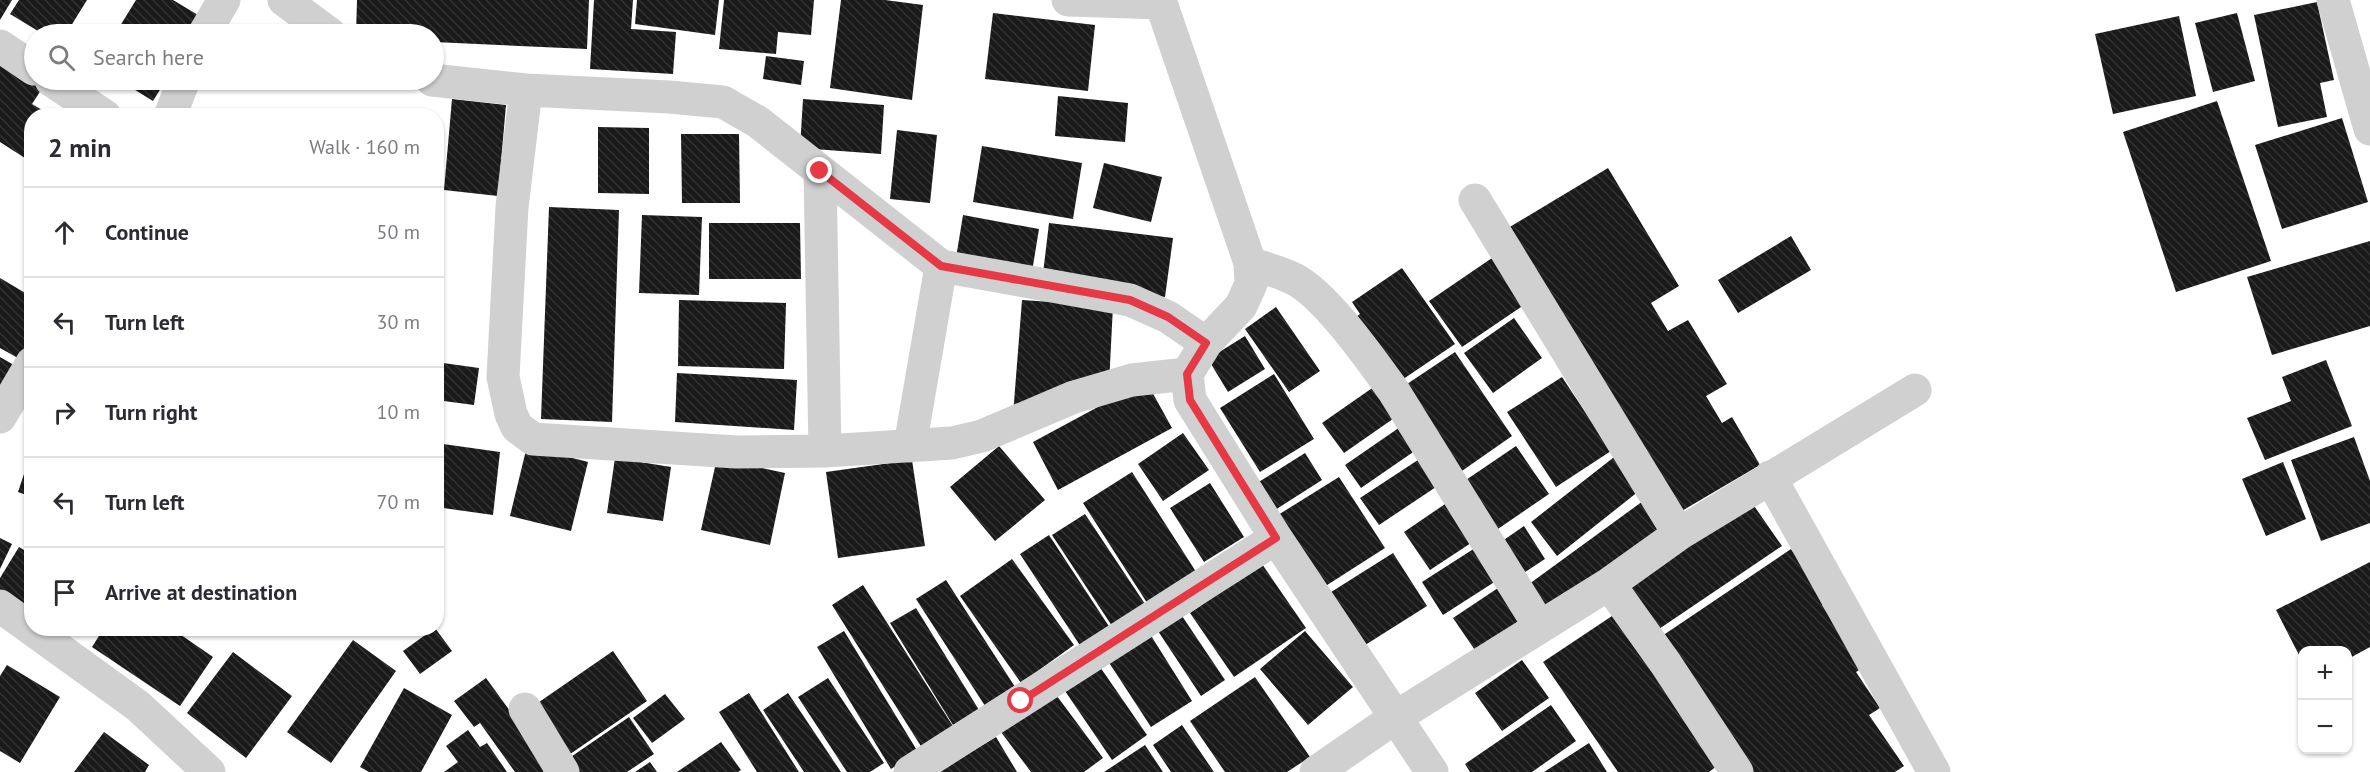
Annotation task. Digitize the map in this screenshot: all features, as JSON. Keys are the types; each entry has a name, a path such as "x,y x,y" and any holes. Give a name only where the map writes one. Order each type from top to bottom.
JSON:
{"street":[{"path":"210,24 224,0"},
{"path":"284,0 316,24"},
{"path":"1068,0 1161,2 1250,263 1251,284 1241,306 1206,343 1187,374 1190,400 1276,538 1432,772"},
{"path":"2332,0 2370,129"},
{"path":"0,46 24,62"},
{"path":"444,81 526,90 723,102 758,122 941,266 1130,300 1168,317 1206,343"},
{"path":"66,90 93,108"},
{"path":"173,108 180,90"},
{"path":"526,90 512,207 503,377 511,414 517,427 533,439 736,452 825,451 952,444 982,436 1074,397 1132,380 1187,374"},
{"path":"820,171 825,451"},
{"path":"1475,200 1679,534"},
{"path":"1250,263 1295,279 1326,304 1372,361 1393,390 1540,627"},
{"path":"910,446 941,266"},
{"path":"0,417 24,376"},
{"path":"1316,772 1396,717 1609,584 1679,534 1916,390"},
{"path":"1770,477 1934,772"},
{"path":"910,772 1276,538"},
{"path":"1609,584 1666,663 1737,772"},
{"path":"0,606 24,623"},
{"path":"41,636 138,706 209,772"},
{"path":"525,710 563,772"}],"building":[{"path":"0,0 12,0 0,20"},
{"path":"19,0 87,0 72,24 26,24 10,14"},
{"path":"136,0 173,0 203,18 199,24 121,24"},
{"path":"357,0 589,0 587,49 444,42 444,24 356,24"},
{"path":"594,0 633,0 631,29 676,32 673,74 590,69"},
{"path":"637,0 719,0 715,35 635,24"},
{"path":"724,0 814,0 811,35 778,32 776,54 719,49"},
{"path":"841,0 885,0 923,5 912,100 830,88"},
{"path":"2317,2 2334,80 2320,83 2327,117 2278,127 2254,15"},
{"path":"993,13 1095,25 1088,91 985,79"},
{"path":"2237,13 2255,81 2213,92 2195,23"},
{"path":"2179,16 2196,96 2113,114 2095,34"},
{"path":"0,56 24,71 24,90 41,90 32,104 39,108 24,108 24,157 0,142"},
{"path":"766,56 804,61 801,85 763,79"},
{"path":"135,90 160,90 153,101"},
{"path":"1058,96 1128,103 1125,142 1055,136"},
{"path":"452,99 506,105 498,196 444,190"},
{"path":"803,99 884,105 881,154 800,148"},
{"path":"2217,101 2271,261 2176,292 2123,132"},
{"path":"2342,118 2368,202 2282,229 2255,145"},
{"path":"598,127 649,128 649,194 598,193"},
{"path":"897,130 937,135 930,203 890,199"},
{"path":"681,134 739,134 740,203 682,203"},
{"path":"982,146 1082,163 1073,219 973,202"},
{"path":"1104,163 1162,177 1151,222 1093,208"},
{"path":"1608,168 1679,286 1651,303 1668,331 1688,320 1727,384 1706,396 1722,423 1732,417 1760,465 1680,512 1508,228"},
{"path":"549,207 619,210 612,422 541,419"},
{"path":"642,215 702,217 699,295 639,293"},
{"path":"963,215 1039,229 1032,272 956,258"},
{"path":"709,223 800,223 801,279 709,279"},
{"path":"1049,223 1173,238 1165,297 1042,282"},
{"path":"1791,236 1811,270 1738,313 1718,280"},
{"path":"2370,241 2370,326 2272,355 2247,277"},
{"path":"1492,258 1524,305 1462,347 1429,301"},
{"path":"1402,268 1455,344 1393,386 1349,322 1360,314 1352,302"},
{"path":"0,278 24,292 24,361 0,348"},
{"path":"679,300 786,303 784,369 678,366"},
{"path":"1022,300 1113,306 1109,384 1013,415"},
{"path":"1276,307 1320,371 1289,392 1245,329"},
{"path":"1514,318 1542,358 1493,393 1464,353"},
{"path":"1245,336 1265,369 1228,392 1208,359"},
{"path":"1455,352 1512,436 1459,473 1401,388"},
{"path":"0,357 19,368 0,400"},
{"path":"2326,360 2352,426 2265,460 2247,418 2291,401 2282,377"},
{"path":"444,363 479,368 474,405 444,401"},
{"path":"677,373 797,380 794,430 675,422"},
{"path":"1274,374 1314,439 1260,472 1220,408"},
{"path":"1562,377 1611,451 1556,487 1507,412"},
{"path":"1146,381 1172,428 1058,490 1033,442"},
{"path":"1378,384 1400,414 1344,453 1322,423"},
{"path":"1403,425 1419,448 1361,488 1345,465"},
{"path":"1183,433 1209,470 1163,501 1138,464"},
{"path":"2354,437 2370,481 2370,523 2321,541 2291,460"},
{"path":"444,444 500,452 493,515 444,508"},
{"path":"527,446 588,462 571,531 510,516"},
{"path":"999,446 1045,500 995,541 950,487"},
{"path":"1516,446 1549,494 1492,533 1460,484"},
{"path":"1305,453 1322,480 1275,510 1257,483"},
{"path":"1618,454 1644,487 1557,556 1531,522"},
{"path":"1424,456 1442,483 1379,525 1360,498"},
{"path":"615,458 671,467 663,521 607,513"},
{"path":"717,458 785,473 770,545 701,530"},
{"path":"912,460 925,546 838,558 826,472"},
{"path":"2283,462 2306,519 2266,536 2242,479"},
{"path":"1132,472 1200,578 1151,609 1083,503"},
{"path":"24,474 24,494 18,492"},
{"path":"1339,477 1385,548 1324,587 1278,515"},
{"path":"1210,483 1244,537 1204,562 1170,508"},
{"path":"1750,500 1782,546 1656,631 1625,585"},
{"path":"1643,501 1665,530 1547,617 1525,587"},
{"path":"1448,502 1474,541 1430,570 1404,532"},
{"path":"1085,514 1149,610 1116,632 1052,535"},
{"path":"1524,526 1545,559 1519,576 1498,544"},
{"path":"1049,535 1112,631 1083,650 1020,554"},
{"path":"0,538 12,544 0,569"},
{"path":"19,547 24,550 24,606 0,591 0,578"},
{"path":"1475,548 1496,581 1443,615 1422,582"},
{"path":"1791,549 1827,602 1822,605 1864,667 1856,672 1880,708 1869,715 1904,766 1895,772 1751,772 1659,638"},
{"path":"1393,553 1427,606 1362,647 1328,594"},
{"path":"1012,559 1074,645 1021,683 960,596"},
{"path":"2370,562 2370,647 2352,657 2352,646 2298,646 2298,653 2276,610"},
{"path":"1262,564 1306,628 1234,677 1190,613"},
{"path":"946,580 1017,690 987,709 916,599"},
{"path":"863,585 956,731 924,751 832,605"},
{"path":"1498,588 1524,625 1479,656 1453,618"},
{"path":"916,608 979,710 953,725 890,623"},
{"path":"1180,613 1225,680 1201,696 1156,628"},
{"path":"1615,614 1717,766 1709,772 1618,772 1543,662"},
{"path":"844,631 918,752 891,769 817,647"},
{"path":"1305,631 1353,687 1308,725 1260,669"},
{"path":"1150,634 1192,701 1151,727 1108,661"},
{"path":"99,636 183,636 213,657 180,706 92,647"},
{"path":"424,636 441,636 452,651 420,674 403,651"},
{"path":"353,640 396,671 331,763 287,732"},
{"path":"613,651 647,701 563,759 529,709"},
{"path":"233,652 292,696 246,758 187,713"},
{"path":"1522,660 1549,698 1502,731 1475,693"},
{"path":"1098,664 1147,735 1112,760 1063,688"},
{"path":"7,665 60,697 20,763 0,751 0,676"},
{"path":"1255,677 1310,757 1287,772 1225,772 1190,721"},
{"path":"486,678 550,766 543,772 515,772 480,723 474,727 454,701"},
{"path":"828,678 884,763 870,772 847,772 798,697"},
{"path":"404,688 452,715 421,772 369,772 360,767"},
{"path":"1054,692 1103,758 1084,772 1031,772 1001,732"},
{"path":"749,693 799,772 757,772 719,712"},
{"path":"788,693 841,772 804,772 763,710"},
{"path":"665,694 685,719 652,743 633,718"},
{"path":"1551,705 1576,741 1532,772 1470,772 1465,764"},
{"path":"629,717 654,754 627,772 568,772 562,763"},
{"path":"1182,725 1214,772 1171,772 1153,745"},
{"path":"468,730 480,747 487,743 507,772 444,772 458,762 446,746"},
{"path":"104,732 149,765 145,772 74,772"},
{"path":"996,737 1017,772 938,772"},
{"path":"721,742 741,770 738,772 677,772"},
{"path":"1589,743 1607,772 1544,772"},
{"path":"1145,745 1163,772 1104,772"},
{"path":"650,762 657,772 635,772"}],"route":[{"path":"820,171 941,266 1036,285 1130,300 1168,317 1206,343 1187,374 1190,400 1276,538 1021,701"}]}
